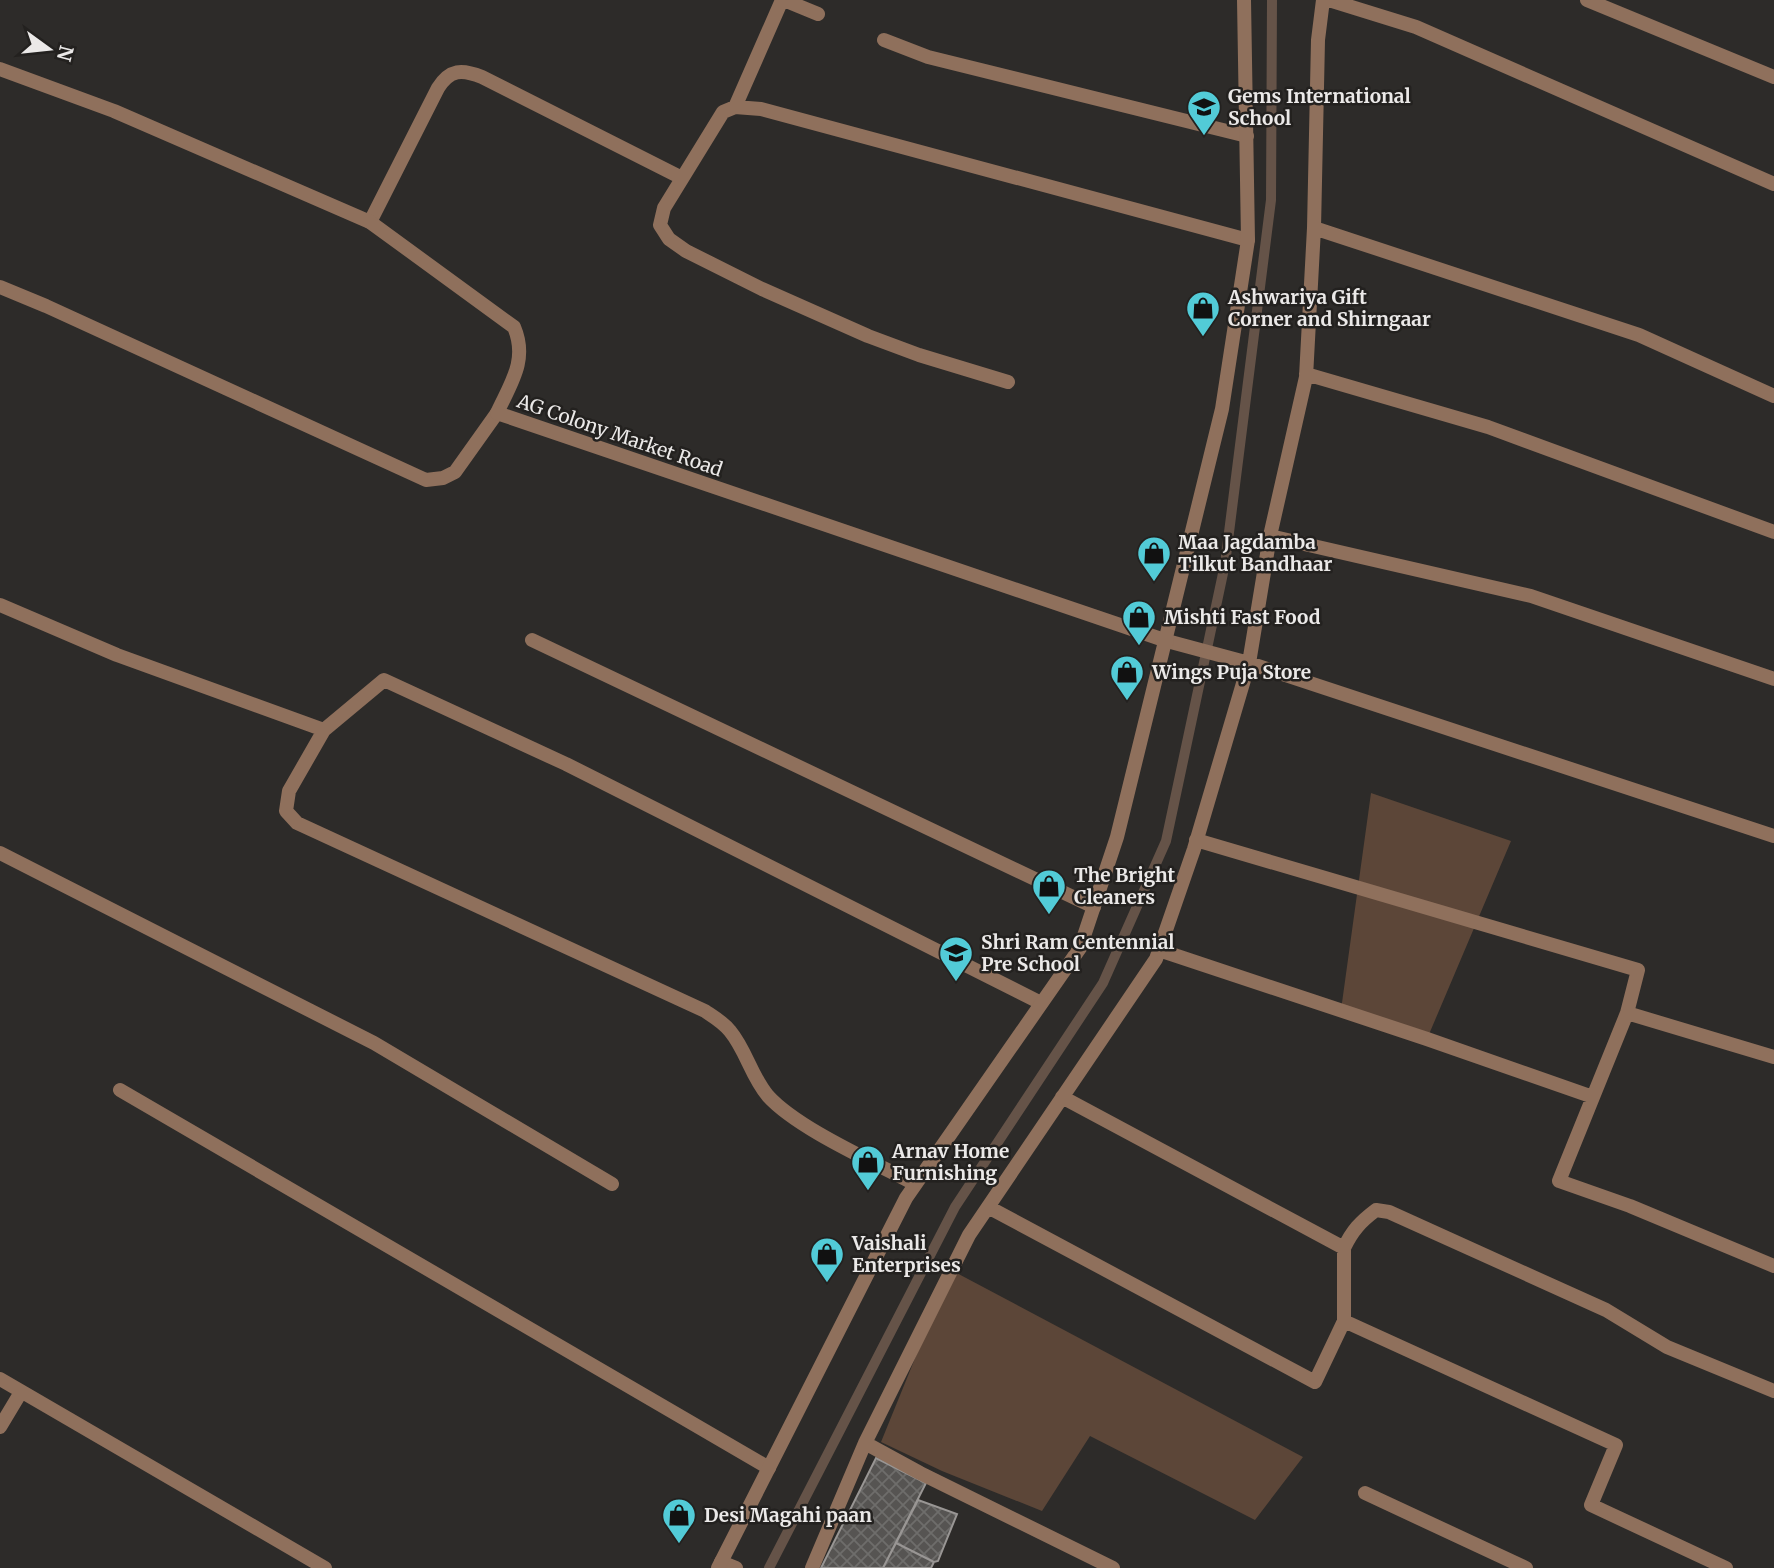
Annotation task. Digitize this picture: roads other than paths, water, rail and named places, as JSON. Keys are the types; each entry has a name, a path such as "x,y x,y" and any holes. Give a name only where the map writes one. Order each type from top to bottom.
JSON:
{"street":[{"path":"735,107 783,0 818,14"},
{"path":"736,1568 720,1565 906,1198 1080,948 1117,837 1222,409 1248,240 1244,0"},
{"path":"812,1568 866,1443 963,1247 1156,958 1196,840 1249,663 1270,536 1306,374 1314,228 1318,40 1323,0"},
{"path":"1329,0 1416,27 1774,184"},
{"path":"1587,0 1774,77"},
{"path":"884,40 928,57 1247,136"},
{"name":"AG Colony Market Road","path":"0,69 114,111 370,222 514,327 520,342 520,361 497,413 1167,641 1249,663 1774,836"},
{"path":"370,222 438,88 449,74 463,70 482,77 682,178"},
{"path":"1008,382 919,355 867,335 762,289 686,251 669,239 660,225 664,208 723,112 735,107 761,109 1248,240"},
{"path":"1314,228 1639,335 1774,396"},
{"path":"0,287 426,480 443,478 455,472 497,413"},
{"path":"1306,374 1488,427 1774,532"},
{"path":"1270,536 1531,596 1774,679"},
{"path":"0,605 117,655 324,730"},
{"path":"532,640 1094,907"},
{"path":"915,1184 812,1129 788,1113 769,1097 757,1081 731,1031 705,1011 297,824 286,811 287,798 324,730 384,680 566,764 1041,1003"},
{"path":"1196,840 1638,970 1627,1013 1559,1181 1630,1206 1774,1266"},
{"path":"0,852 374,1043 612,1184"},
{"path":"1159,950 1415,1034 1593,1097"},
{"path":"1627,1013 1774,1056"},
{"path":"120,1090 769,1468"},
{"path":"1062,1097 1344,1248"},
{"path":"988,1207 1315,1382 1344,1321 1344,1248 1354,1228 1376,1210 1389,1212 1606,1310 1667,1347 1774,1391"},
{"path":"1344,1321 1616,1445 1591,1505 1726,1568"},
{"path":"0,1379 325,1568"},
{"path":"0,1427 21,1392"},
{"path":"866,1443 920,1473 1113,1568"},
{"path":"1365,1493 1526,1568"}],"waterway":[{"path":"769,1568 955,1207 1103,983 1166,841 1225,564 1271,200 1272,0"}],"place":[{"name":"Gems International School","path":"1204,137"},
{"name":"Ashwariya Gift Corner and Shirngaar","path":"1203,338"},
{"name":"Maa Jagdamba Tilkut Bandhaar","path":"1154,583"},
{"name":"Mishti Fast Food","path":"1139,647"},
{"name":"Wings Puja Store","path":"1127,702"},
{"name":"The Bright Cleaners","path":"1049,916"},
{"name":"Shri Ram Centennial Pre School","path":"956,983"},
{"name":"Arnav Home Furnishing","path":"868,1192"},
{"name":"Vaishali Enterprises","path":"827,1284"},
{"name":"Desi Magahi paan","path":"679,1545"}]}
